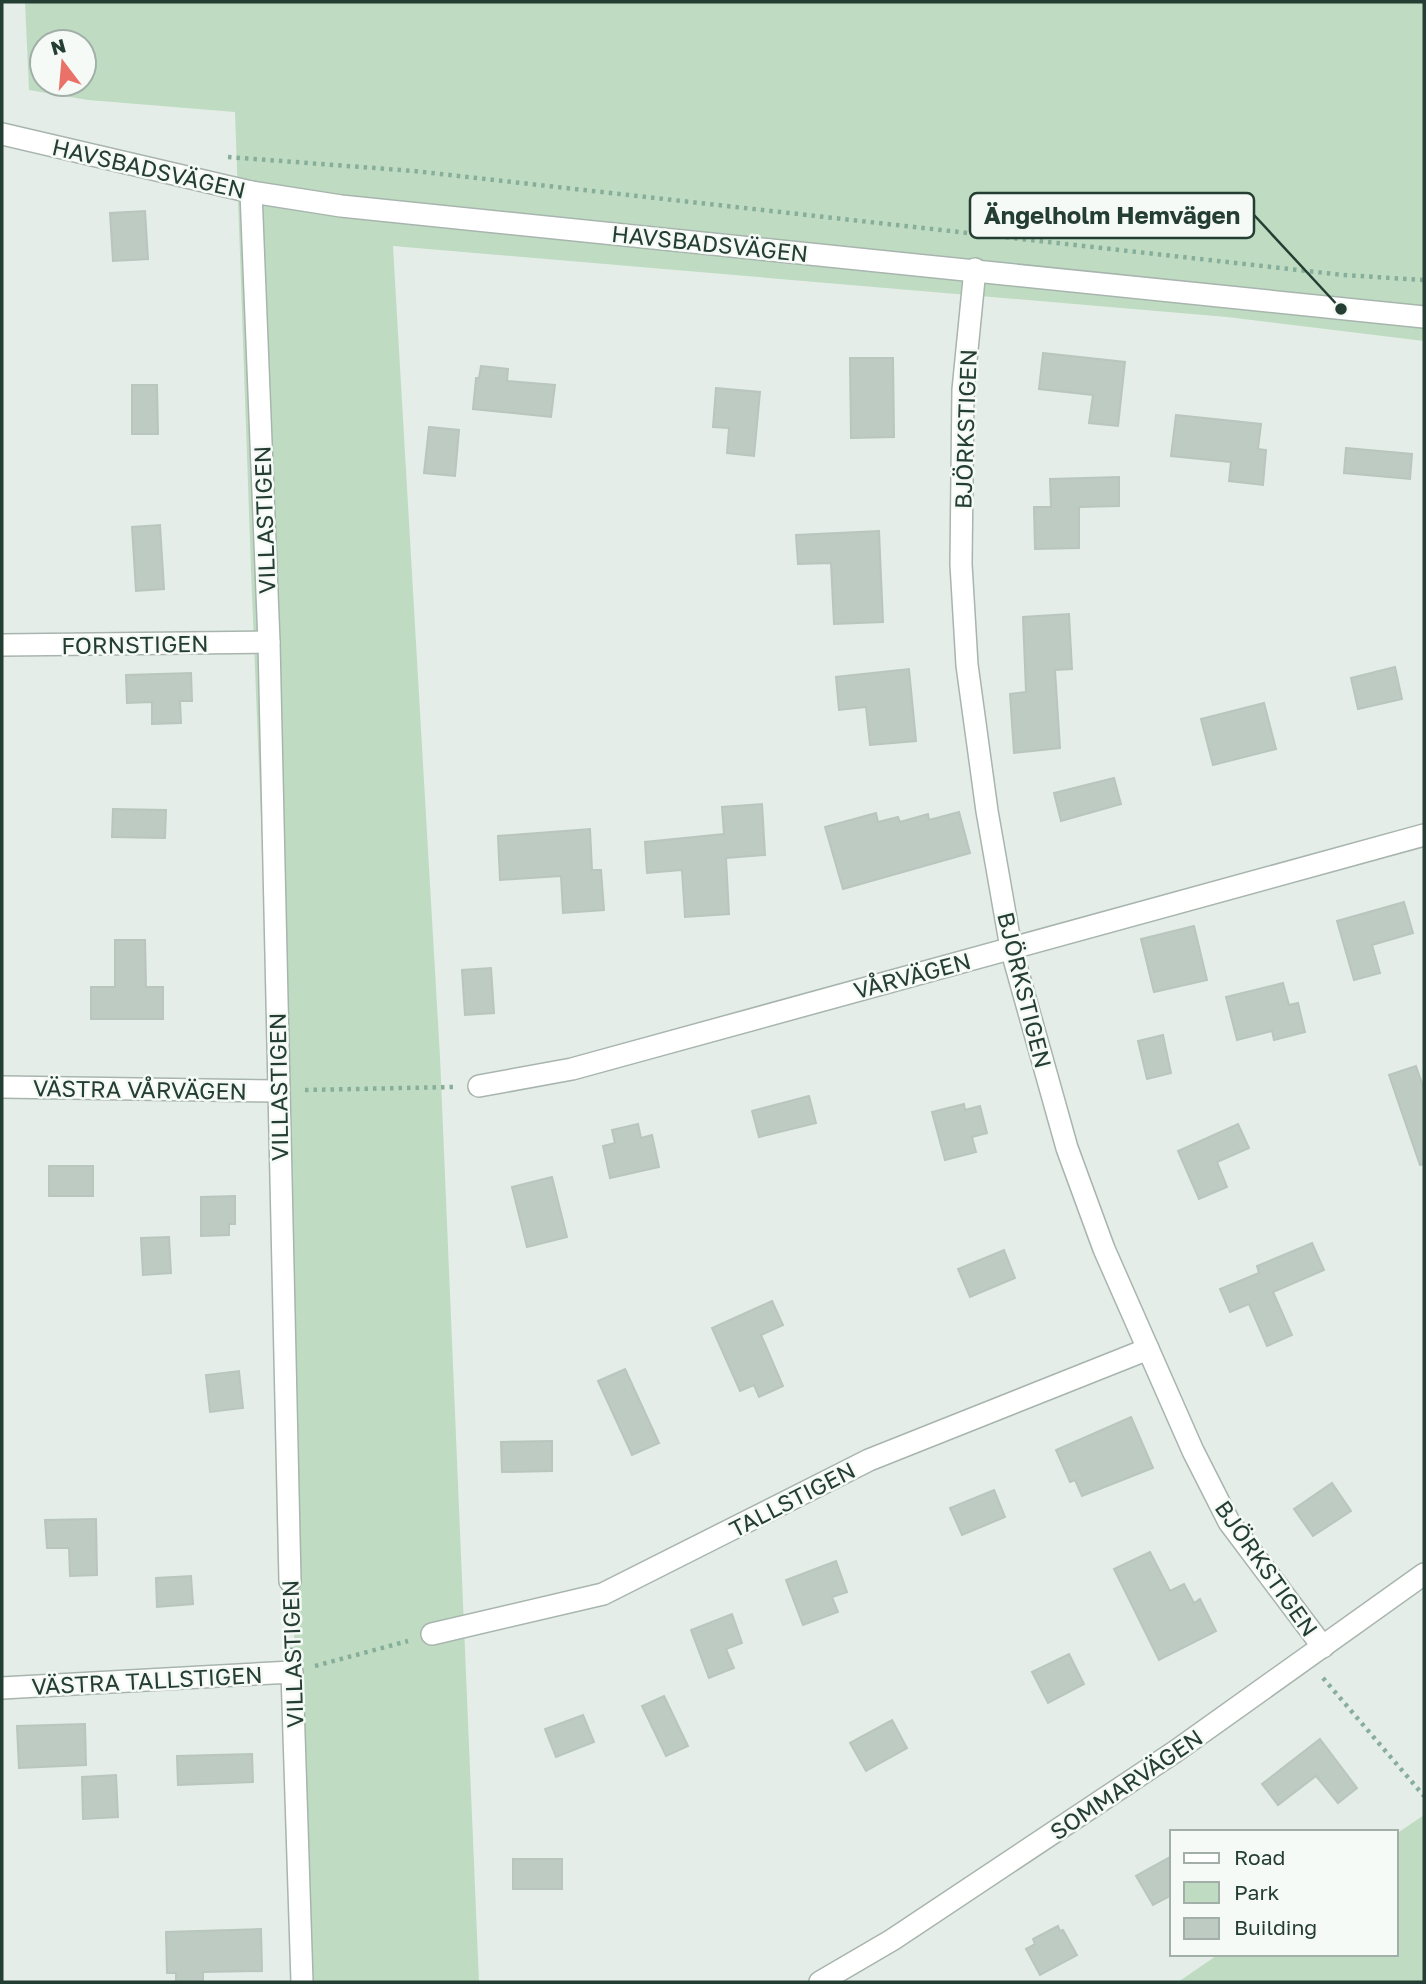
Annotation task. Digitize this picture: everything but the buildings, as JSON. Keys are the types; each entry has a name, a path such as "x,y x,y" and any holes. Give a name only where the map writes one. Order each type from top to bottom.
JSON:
{"street":[{"name":"HAVSBADSVÄGEN","path":"2,134 251,192 341,206 1424,317"},
{"name":"VILLASTIGEN","path":"251,192 269,642 290,1581"},
{"name":"BJÖRKSTIGEN","path":"975,269 963,390 961,564 967,665 987,811 1011,948 1067,1148 1104,1249 1193,1451 1228,1522 1315,1653"},
{"name":"FORNSTIGEN","path":"2,645 269,642"},
{"name":"VÅRVÄGEN","path":"479,1086 572,1069 1424,835"},
{"name":"VÄSTRA VÅRVÄGEN","path":"2,1087 278,1091"},
{"name":"TALLSTIGEN","path":"432,1634 603,1594 869,1460 1148,1349"},
{"name":"SOMMARVÄGEN","path":"820,1982 892,1940 1176,1751 1424,1574"},
{"name":"VILLASTIGEN","path":"292,1672 302,1982"},
{"name":"VÄSTRA TALLSTIGEN","path":"2,1688 292,1672"}],"path":[{"path":"222,157 428,172 1343,275 1424,280"},
{"path":"278,1091 479,1086"},
{"name":"VILLASTIGEN","path":"290,1581 292,1672"},
{"path":"292,1672 432,1634"},
{"path":"1315,1653 1424,1796"}],"green space":[{"path":"25,2 1424,2 1424,341 1227,317 393,246 440,1057 479,1982 308,1982 235,112 76,98 98,98 98,28 28,28 28,68"},
{"path":"1424,1815 1424,1982 1178,1982 1216,1956 1398,1956 1398,1833"}],"place":[{"name":"Ängelholm Hemvägen","path":"1341,309"}]}
